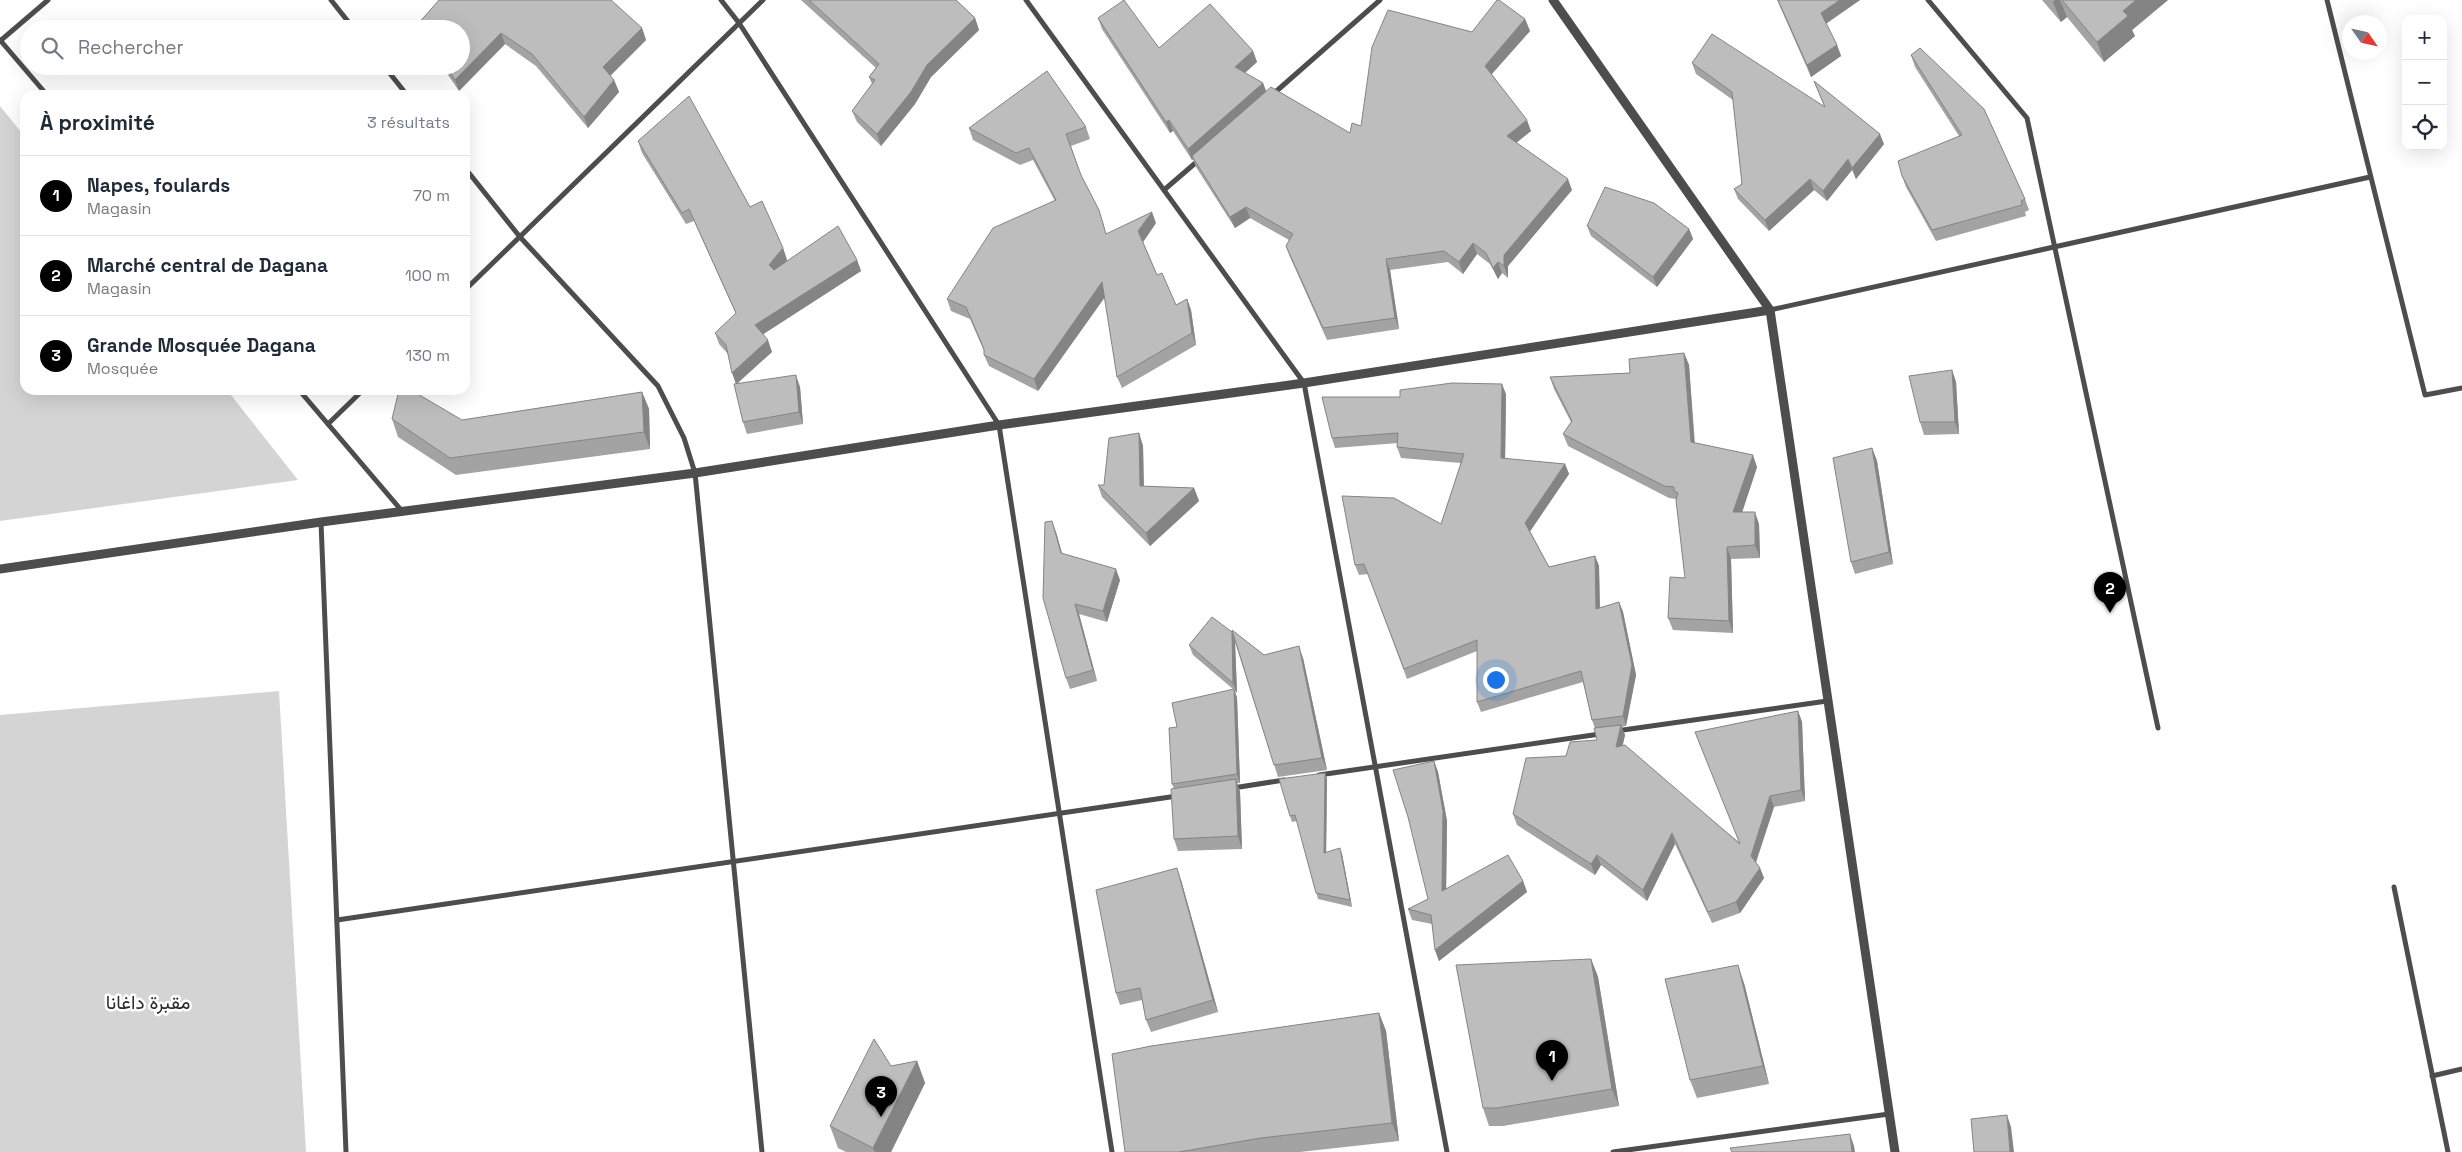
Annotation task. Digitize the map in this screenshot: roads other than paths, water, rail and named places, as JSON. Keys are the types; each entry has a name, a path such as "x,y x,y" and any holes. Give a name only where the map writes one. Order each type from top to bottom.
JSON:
{"street":[{"path":"25,20 48,0"},
{"path":"331,0 347,20"},
{"path":"721,0 739,23 999,425 1112,1152"},
{"path":"470,285 762,0"},
{"path":"1026,0 1304,383 1447,1152"},
{"path":"1269,98 1380,0"},
{"path":"1553,0 1770,310 1895,1152"},
{"path":"1928,0 2027,118 2158,728"},
{"path":"2327,0 2425,395 2462,388"},
{"path":"20,24 0,41 20,64"},
{"path":"30,75 43,90"},
{"path":"391,75 403,90"},
{"path":"1164,190 1202,157"},
{"path":"470,174 520,237 658,386 684,438 695,473 762,1152"},
{"path":"0,569 321,522 695,473 999,425 1304,383 1770,310 2370,177"},
{"path":"303,395 402,511"},
{"path":"328,424 358,395"},
{"path":"321,522 346,1152"},
{"path":"1316,775 1827,701"},
{"path":"1227,789 1286,780"},
{"path":"337,920 1188,795"},
{"path":"2394,887 2448,1152"},
{"path":"2432,1076 2462,1069"},
{"path":"1613,1152 1889,1114"}],"place":[{"name":"Marché central de Dagana","path":"2110,613"},
{"name":"Napes, foulards","path":"1552,1081"},
{"name":"Grande Mosquée Dagana","path":"881,1117"}],"park label":[{"name":"مقبرة داغانا","path":"148,1002"}]}
